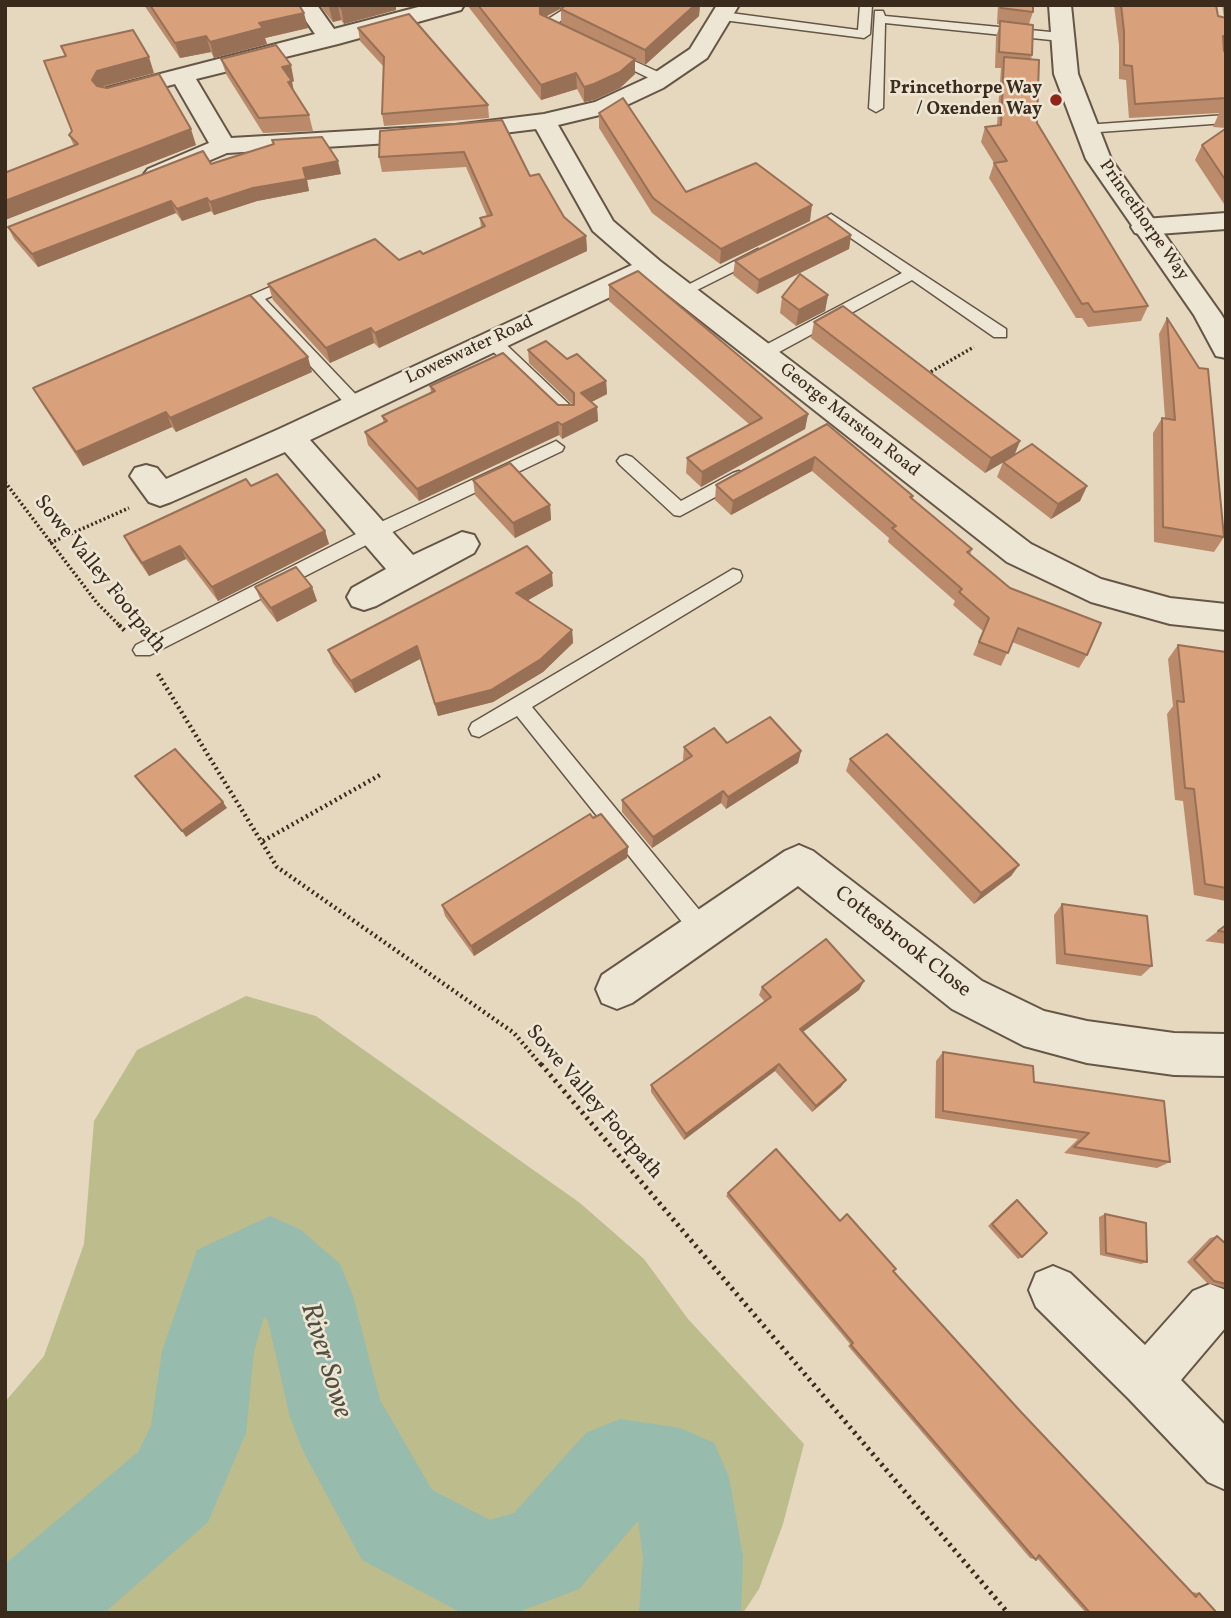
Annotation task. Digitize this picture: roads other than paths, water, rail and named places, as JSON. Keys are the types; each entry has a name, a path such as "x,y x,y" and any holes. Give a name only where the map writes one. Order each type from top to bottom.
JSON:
{"street":[{"path":"306,5 330,39"},
{"path":"112,94 453,5"},
{"name":"Princethorpe Way","path":"1060,5 1066,74 1085,129 1114,184 1207,314 1226,349"},
{"path":"128,186 223,146 455,132 544,121 603,107 662,79 699,54 725,11"},
{"path":"182,76 223,146"},
{"name":"George Marston Road","path":"544,121 602,225 650,267 762,354 838,421 1019,553 1091,589 1170,611 1226,617"},
{"path":"1144,228 1226,221"},
{"name":"Loweswater Road","path":"153,485 290,437 650,267"},
{"path":"290,437 408,572"},
{"path":"364,597 462,544"},
{"name":"Cottesbrook Close","path":"617,989 799,863 967,995 1039,1031 1087,1042 1174,1054 1226,1055"},
{"path":"1053,1290 1147,1381 1226,1464"},
{"path":"1147,1381 1210,1308"}],"lane":[{"path":"725,11 864,34 866,5"},
{"path":"876,108 879,5"},
{"path":"565,14 540,27 587,43 662,79"},
{"path":"878,19 1062,37"},
{"path":"1085,129 1226,119"},
{"path":"823,218 914,273 1000,333"},
{"path":"682,292 769,249"},
{"path":"313,273 249,300 356,405"},
{"path":"762,354 914,273"},
{"path":"491,340 567,412"},
{"path":"143,650 374,533 556,447"},
{"path":"626,461 685,514 750,470"},
{"path":"479,729 733,576"},
{"path":"519,705 702,930"}],"waterway":[{"name":"River Sowe","path":"26,1613 173,1487 198,1433 208,1351 229,1282 270,1261 308,1296 337,1417 397,1525 485,1572 544,1554 620,1467 680,1477 693,1557 690,1613"}],"place":[{"name":"Princethorpe Way / Oxenden Way","path":"1056,100"}]}
